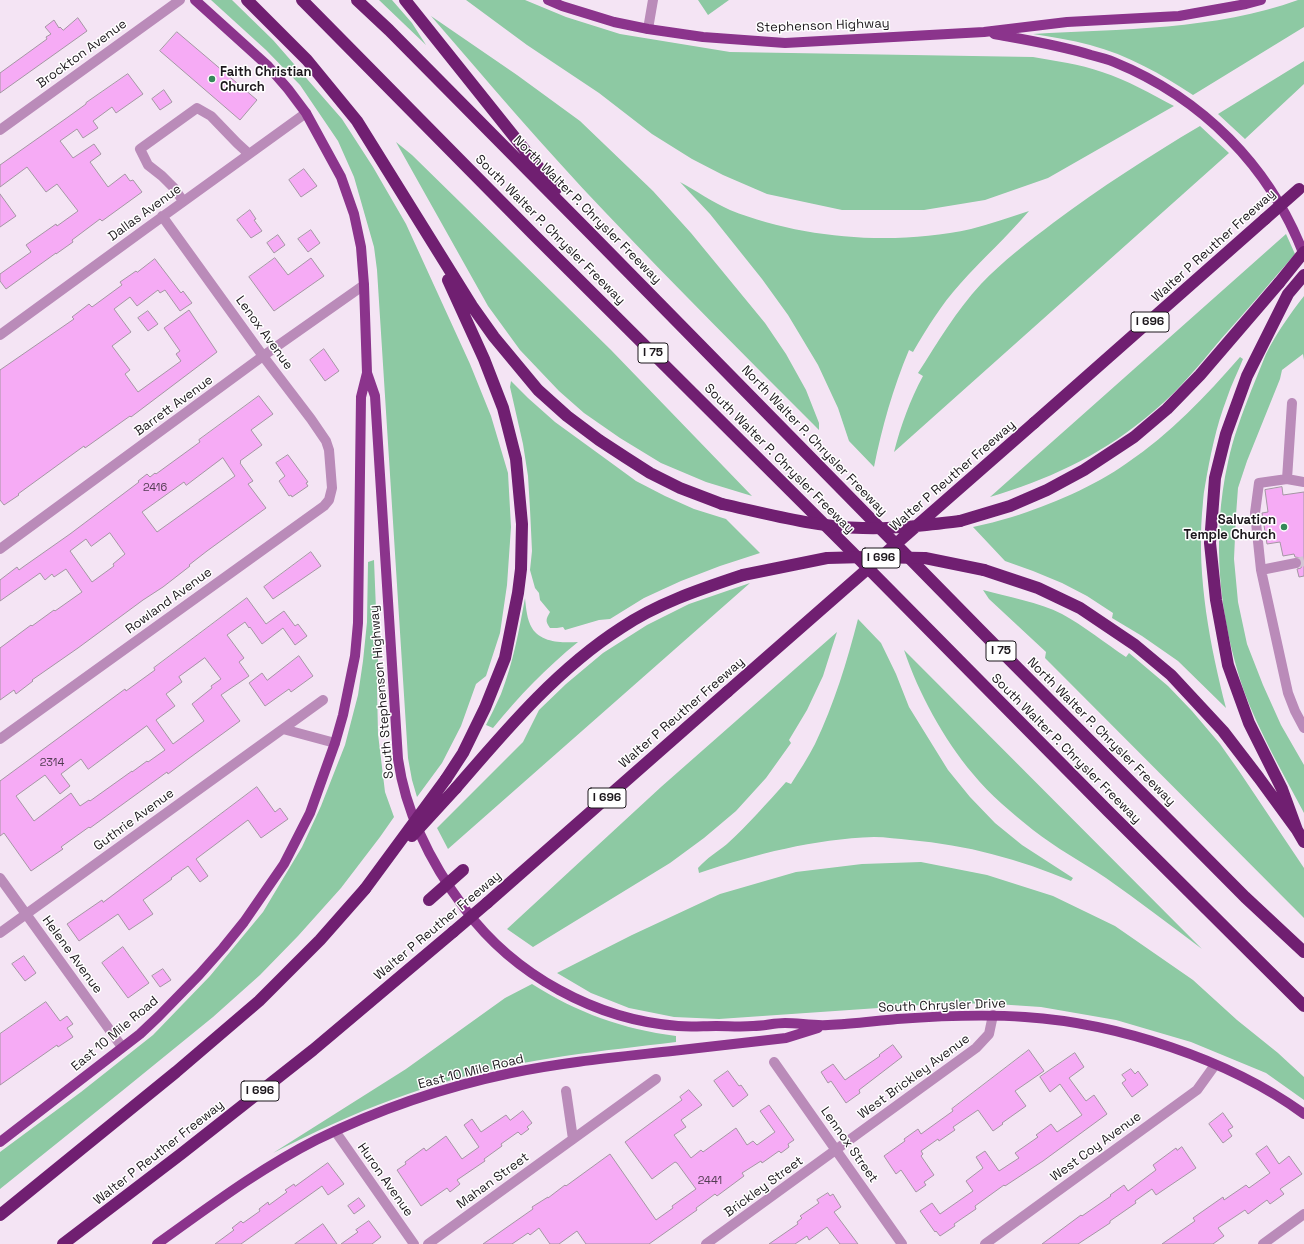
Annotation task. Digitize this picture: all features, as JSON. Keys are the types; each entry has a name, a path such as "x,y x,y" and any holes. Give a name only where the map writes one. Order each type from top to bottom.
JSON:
{"highway":[{"path":"247,0 307,60 357,121 476,312 494,337 538,390 567,416 599,440 650,473 680,488 722,504 802,521 862,528 889,528 960,521 1010,506 1047,490 1084,470 1134,437 1167,409 1200,375 1304,254"},
{"name":"South Walter P. Chrysler Freeway","path":"302,0 533,234 1304,1006"},
{"name":"North Walter P. Chrysler Freeway","path":"357,0 389,30 593,236 991,642 1246,897 1304,952"},
{"path":"405,0 593,236"},
{"name":"Walter P Reuther Freeway","path":"63,1244 276,1079 487,903 1302,187"},
{"path":"365,889 446,779 463,753 485,708 505,658 521,570 522,524 516,459 503,408 484,359 425,229"},
{"path":"1297,830 1282,789 1249,723 1228,665 1216,600 1210,542 1215,478 1226,434 1247,376 1288,294 1304,275"},
{"path":"0,1215 170,1077 259,1001 320,940 516,719 557,678 597,645 622,627 646,613 696,590 743,575 827,558 866,556 925,558 984,570 1038,588 1080,608 1135,645 1171,675 1223,731 1297,830 1304,842"},
{"name":"Walter P Reuther Freeway","path":"429,900 463,870"}],"main road":[{"name":"South Stephenson Highway","path":"195,0 268,66 306,113 341,176 352,208 361,247 367,373 361,397 358,623 355,656 348,696 334,743"},
{"name":"Stephenson Highway","path":"548,0 562,6 614,22 702,38 785,43 984,32"},
{"path":"984,32 1067,22 1179,16 1261,0"},
{"path":"984,32 1066,47 1114,62 1177,95 1221,130 1248,159 1263,178 1280,204 1295,232 1304,254"},
{"name":"South Stephenson Highway","path":"367,373 375,396 400,773 408,803 424,844 445,881 475,922 492,941 507,954 554,987 593,1007 648,1022 679,1026 752,1026 783,1023 826,1026"},
{"name":"East 10 Mile Road","path":"0,1142 140,1034 199,975 249,915 284,864 310,813 334,743"},
{"name":"South Chrysler Drive","path":"826,1026 930,1017 993,1015 1054,1020 1116,1031 1189,1054 1215,1065 1252,1082 1304,1114"},
{"name":"East 10 Mile Road","path":"157,1244 256,1175 305,1146 335,1131 376,1114 421,1098 464,1084 512,1073 580,1062 786,1038 826,1026"}],"street":[{"name":"Brockton Avenue","path":"0,130 180,0"},
{"path":"648,29 653,0"},
{"path":"183,201 174,188 148,165 140,149 197,108 211,116 249,154"},
{"name":"Dallas Avenue","path":"0,335 306,113"},
{"name":"Lenox Avenue","path":"162,216 326,441 329,450 331,471"},
{"name":"Barrett Avenue","path":"0,549 264,356 364,285"},
{"path":"1287,479 1292,403"},
{"name":"Rowland Avenue","path":"0,739 324,506 329,500 332,488 331,471"},
{"path":"1304,482 1287,479 1259,483 1255,512 1261,570 1288,693 1304,728"},
{"path":"1261,570 1296,563"},
{"name":"Guthrie Avenue","path":"0,933 322,700"},
{"path":"283,729 334,743"},
{"name":"Helene Avenue","path":"0,878 122,1047"},
{"name":"West Brickley Avenue","path":"836,1150 976,1048 989,1034 993,1015"},
{"name":"Lennox Street","path":"774,1062 902,1244"},
{"name":"West Coy Avenue","path":"985,1244 1197,1090 1215,1065"},
{"name":"Mahan Street","path":"428,1244 656,1079"},
{"path":"566,1091 573,1139"},
{"name":"Huron Avenue","path":"335,1131 414,1244"},
{"name":"Brickley Street","path":"706,1244 836,1150"},
{"path":"1263,1244 1304,1214"}],"green space":[{"path":"211,0 232,0 273,40 342,119 373,167 406,224 470,364 491,416 508,473 511,527 507,585 500,633 486,676 476,684 461,726 442,763 417,797 408,758 377,270 374,247 354,177 338,141 300,85 266,50"},
{"path":"379,0 392,0 412,23 426,45"},
{"path":"466,0 525,0 566,17 620,34 730,52 1033,57 1076,65 1111,75 1130,83 1174,106 1048,178 985,200 924,210 842,210 767,194 723,175 692,159 652,134 599,93 527,45"},
{"path":"698,0 729,0 708,15"},
{"path":"1298,0 1304,0 1304,27 1193,95 1169,80 1118,54 1083,43 1033,34 1133,29 1201,23 1267,10"},
{"path":"431,16 517,75 580,121 653,191 691,233 765,323 786,354 806,390 819,423 819,430 631,240 517,115"},
{"path":"1304,61 1304,84 1245,139 1218,114"},
{"path":"1200,126 1229,153 894,452 906,413 923,376 918,373 955,316 981,284 1016,252 1089,197"},
{"path":"396,142 412,155 611,350 752,496 706,482 661,463 620,438 584,413 559,391 520,350 488,306"},
{"path":"680,182 730,210 758,220 788,228 849,237 911,237 942,234 971,229 1029,211 953,292 913,352 909,350 888,408 874,467 849,441 838,408 818,365 788,315 762,279 710,214"},
{"path":"1286,234 1295,254 1194,371 1175,392 1154,411 1108,445 1071,466 1031,483 990,497"},
{"path":"1304,296 1304,360 1303,354 1282,370 1280,379 1247,461 1238,488 1234,559 1238,602 1247,644 1281,725 1304,765 1304,813 1264,738 1244,691 1235,663 1223,607 1219,549 1223,491 1230,453 1238,426 1266,354 1274,339"},
{"path":"1240,357 1243,359 1230,388 1211,453 1204,493 1201,538 1201,562 1206,612 1226,708 1178,661 1142,636 1112,618 1113,613 1087,596 1062,583 1005,561 973,527 1042,507 1087,487 1114,471 1143,452 1173,427 1201,400"},
{"path":"511,381 555,422 636,481 694,509 726,519 760,553 681,581 644,598 610,619 599,620 565,630 563,627 550,628 547,624 547,620 550,612 540,600 539,593 535,588 530,570 532,551 528,476 523,444 510,387"},
{"path":"374,560 378,660 378,734 385,792 394,817 341,888 298,936 260,975 213,1017 0,1189 0,1152 81,1092 153,1035 210,976 263,912 302,847 321,806 345,745 358,695 367,622 368,562"},
{"path":"750,583 448,849 437,828 523,742 539,710 566,684 603,653 647,625 689,604"},
{"path":"983,590 1033,603 1062,614 1126,657 1129,653 1168,686 1220,744 1304,868 1304,918 1045,658 1046,652 989,599"},
{"path":"525,598 529,621 536,633 541,637 553,641 578,642 533,683 493,728 486,725 501,694 509,671"},
{"path":"858,619 881,643 896,674 909,707 948,770 970,797 995,823 1022,845 1073,878 1071,881 1032,866 972,849 931,842 878,837 852,838 807,844 764,854 699,873 698,868 735,837 786,782 791,784 815,744 822,729 845,667"},
{"path":"837,632 823,676 807,710 789,740 791,743 766,778 736,811 704,838 670,863 533,947 507,929 661,787"},
{"path":"904,650 1202,949 1106,878 1042,837 1009,810 987,789 962,760 942,731 917,683"},
{"path":"921,862 987,875 1053,896 1115,926 1193,980 1237,1020 1278,1053 1304,1077 1304,1100 1266,1073 1191,1042 1116,1020 1041,1007 951,1003 719,1019 674,1017 629,1008 591,993 557,973 632,935 720,894 796,872 862,864"},
{"path":"532,984 566,1003 601,1018 637,1029 676,1036 676,1042 537,1060 455,1079 363,1111 273,1153 406,1069 505,998"}],"building":[{"path":"78,18 87,31 0,93 0,73 47,39 46,37 51,34 45,27 54,20 59,28 60,27 63,30"},
{"name":"Faith Christian Church","path":"177,32 257,100 240,120 160,51"},
{"path":"128,74 143,94 116,113 112,107 93,121 98,128 83,138 77,129 60,141 73,158 94,144 101,154 90,162 108,187 125,174 130,181 133,180 142,192 102,221 100,219 72,240 73,242 6,289 0,281 0,274 31,252 26,245 78,211 57,184 46,192 27,167 0,187 0,165"},
{"path":"164,90 172,102 160,110 152,99"},
{"path":"304,169 317,186 301,197 289,180"},
{"path":"0,194 16,216 0,227"},
{"path":"250,210 256,219 254,220 262,231 251,238 237,220"},
{"path":"311,230 320,243 308,252 298,239"},
{"path":"278,235 285,245 274,253 267,243"},
{"path":"275,258 288,275 311,258 324,276 274,311 249,277"},
{"path":"155,259 181,293 183,291 192,303 180,311 165,290 160,293 158,290 137,306 130,297 114,309 131,332 112,346 130,370 125,374 138,392 181,361 176,354 180,351 164,328 189,310 217,352 131,417 130,416 85,448 84,446 4,505 0,500 0,370 74,319 72,317 89,304 92,307 122,285 120,282"},
{"path":"148,311 158,324 148,331 138,318"},
{"path":"324,349 339,371 325,381 310,360"},
{"path":"259,396 273,414 251,430 262,445 240,461 240,463 253,481 248,484 266,508 207,551 163,587 32,680 33,681 16,694 14,690 0,700 0,648 31,625 32,626 82,592 66,569 54,577 52,574 45,580 40,573 0,601 0,580 17,567 19,570 70,534 139,482 138,481 147,474 150,477 155,473 156,474 200,442 199,440","holes":["223,458 235,476 157,532 142,512 184,482 186,485","110,533 125,554 113,564 114,566 92,582 70,551 86,539 91,546"]},
{"path":"288,455 308,482 306,483 308,486 292,497 291,495 289,496 279,481 285,476 276,463"},
{"name":"Salvation Temple Church","path":"1282,487 1283,495 1304,492 1304,576 1299,577 1297,569 1301,568 1301,558 1295,557 1294,554 1283,556 1280,542 1267,544 1262,513 1268,512 1265,490"},
{"path":"311,552 321,566 273,599 264,587"},
{"path":"247,598 266,624 284,611 295,626 298,624 307,636 295,645 283,628 262,644 245,622 227,635 244,658 239,662 249,676 221,695 240,721 168,774 167,772 90,828 89,827 61,847 63,849 31,871 4,833 0,836 0,781 125,689 126,691 155,670 154,668","holes":["205,658 221,679 211,686 212,688 192,704 204,721 173,744 156,720 175,706 166,694 182,682 179,677","147,726 165,750 90,801 89,800 80,806 71,793 34,821 16,796 45,775 60,794 70,786 61,774 81,759 88,769"]},
{"path":"299,656 313,676 291,692 289,689 265,706 249,683 262,673 267,680"},
{"path":"257,787 275,812 280,808 288,819 261,838 248,820 196,859 208,876 200,882 188,866 143,900 153,914 129,930 118,914 79,941 67,924 102,900 103,902"},
{"path":"123,947 149,983 128,998 102,963"},
{"path":"24,956 36,973 25,981 12,964"},
{"path":"163,969 171,980 160,987 152,976"},
{"path":"46,1002 60,1021 67,1016 73,1024 67,1028 73,1037 58,1047 57,1045 0,1085 0,1034"},
{"path":"893,1045 902,1057 859,1090 860,1093 846,1103 831,1081 828,1083 821,1072 833,1064 845,1080 880,1056 880,1054"},
{"path":"1029,1050 1044,1071 1015,1091 1026,1106 993,1131 978,1110 953,1127 955,1130 939,1141 938,1139 921,1151 923,1154 921,1156 934,1175 924,1182 926,1185 916,1192 901,1170 896,1174 884,1156 905,1141 904,1139 918,1129 921,1134 953,1111 952,1109"},
{"path":"1075,1053 1084,1067 1069,1078 1086,1101 1094,1095 1107,1114 1043,1161 1005,1186 1004,1185 975,1206 976,1209 954,1224 955,1226 940,1236 936,1231 935,1232 920,1211 932,1203 940,1214 973,1191 966,1181 983,1168 976,1157 985,1151 999,1171 1019,1158 1015,1153 1038,1137 1036,1135 1051,1124 1057,1132 1082,1115 1060,1084 1050,1092 1040,1077"},
{"path":"1131,1069 1135,1074 1138,1071 1148,1085 1132,1097 1122,1083 1126,1080 1122,1075"},
{"path":"728,1071 748,1095 733,1107 714,1081"},
{"path":"689,1090 702,1105 681,1120 686,1127 674,1135 691,1158 701,1150 703,1152 736,1128 747,1145 753,1141 757,1145 775,1132 760,1111 769,1105 794,1140 788,1144 789,1147 781,1153 779,1151 762,1163 761,1161 742,1173 744,1176 717,1196 715,1194 696,1208 697,1210 649,1244 586,1244 577,1231 559,1244 550,1244 539,1228 530,1235 528,1233 512,1244 483,1244 533,1209 532,1207 548,1198 565,1185 566,1186 610,1154 656,1220 673,1208 672,1206 696,1189 675,1162 652,1179 625,1142 682,1100 680,1097"},
{"path":"523,1111 532,1123 527,1127 529,1129 521,1135 518,1132 501,1144 502,1146 484,1159 485,1161 457,1180 460,1184 450,1192 447,1188 421,1206 397,1170 406,1164 405,1162 424,1148 426,1151 446,1136 462,1159 479,1147 464,1125 472,1119 481,1132 506,1115 510,1120"},
{"path":"1223,1113 1233,1127 1228,1130 1232,1136 1223,1143 1209,1124"},
{"path":"1267,1146 1279,1164 1289,1156 1302,1174 1280,1189 1284,1194 1270,1204 1267,1200 1248,1214 1245,1210 1218,1228 1224,1236 1213,1244 1162,1244 1195,1221 1193,1218 1223,1197 1224,1200 1246,1185 1249,1188 1270,1173 1256,1154"},
{"path":"1182,1147 1196,1168 1156,1195 1152,1189 1135,1201 1136,1203 1110,1221 1110,1223 1078,1244 1042,1244 1081,1215 1082,1216 1111,1196 1110,1195 1124,1185 1128,1191 1156,1170 1153,1165 1176,1148 1177,1150"},
{"path":"328,1163 344,1184 328,1195 322,1186 241,1244 215,1244 234,1230 232,1228 241,1221 243,1223 260,1211 259,1209 268,1202 269,1205 287,1192 285,1190 294,1184 295,1186"},
{"path":"828,1193 830,1196 833,1194 841,1207 834,1212 858,1244 840,1244 827,1227 809,1240 807,1236 795,1244 769,1244 798,1224 797,1222 802,1218 800,1216 819,1203 817,1200"},
{"path":"359,1198 365,1206 354,1214 348,1206"},
{"path":"369,1221 381,1237 372,1244 341,1244 358,1232 356,1230"},
{"path":"323,1224 337,1244 295,1244"}],"tunnel":[{"path":"1296,563 1304,561"}],"place":[{"name":"Faith Christian Church","path":"212,79"},
{"name":"Salvation Temple Church","path":"1284,527"}]}
